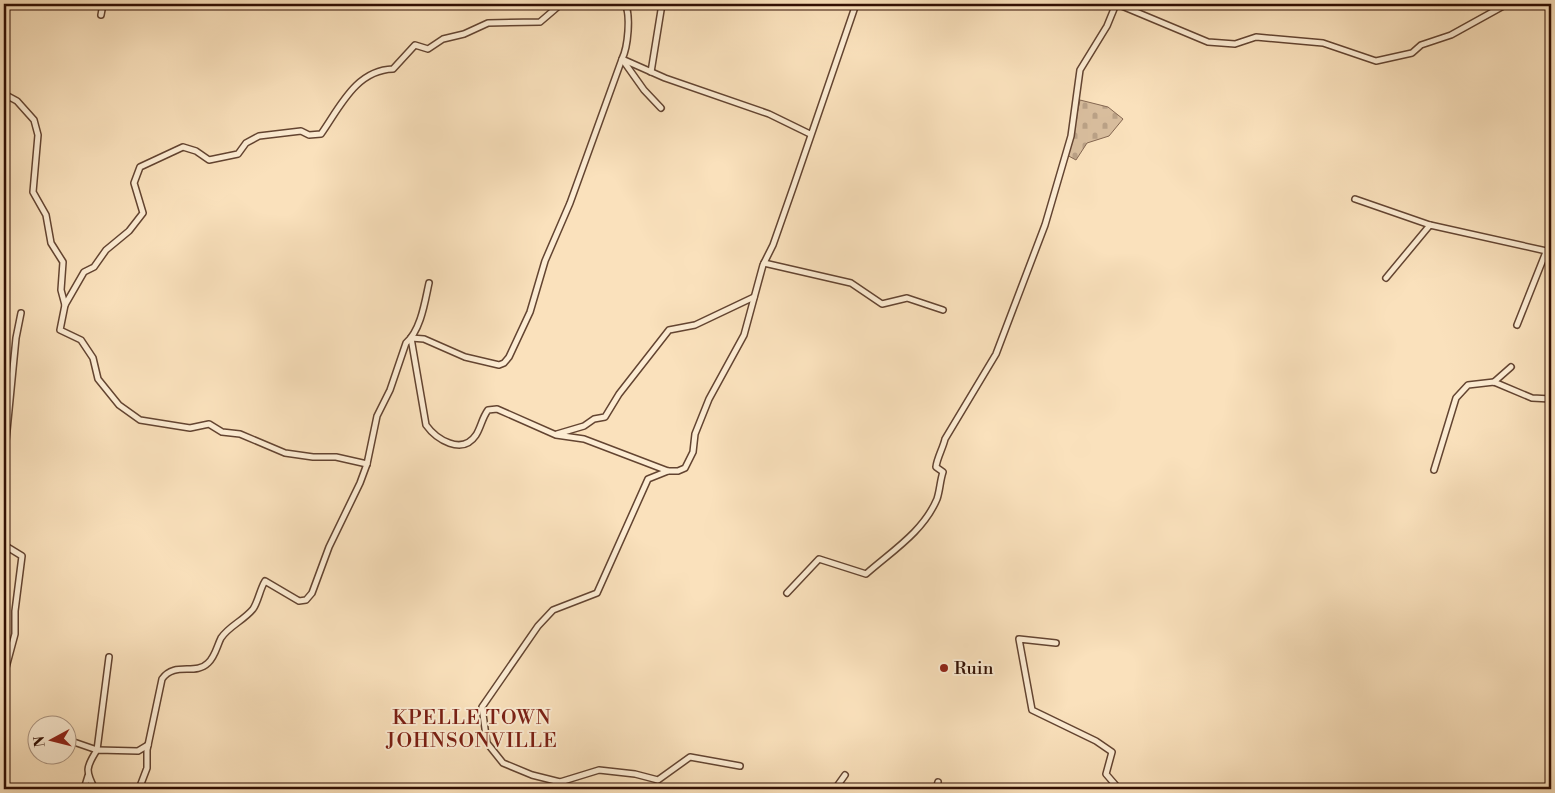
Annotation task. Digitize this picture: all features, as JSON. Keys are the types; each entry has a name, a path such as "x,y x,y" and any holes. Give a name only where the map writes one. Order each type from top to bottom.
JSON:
{"street":[{"path":"101,15 103,4"},
{"path":"366,464 336,457 313,457 285,453 240,434 222,432 209,424 190,428 140,420 119,404 98,379 93,358 81,340 60,330 65,305 84,272 94,268 106,250 129,231 143,213 134,183 140,167 183,147 196,151 209,160 228,158 238,154 246,143 259,136 301,131 309,135 321,134 357,83 379,69 393,69 415,45 428,49 443,39 464,34 488,23 540,22 561,4"},
{"path":"411,338 424,339 465,357 499,365 504,363 509,357 530,312 545,261 570,204 626,50 630,12 625,4"},
{"path":"652,72 662,4"},
{"path":"411,338 426,425 434,437 448,444 470,442 475,437 482,419 488,410 497,409 556,435 584,439 668,471 678,471 686,468 693,452 695,434 708,399 744,336 764,262 772,245 856,4"},
{"path":"787,593 819,559 866,574 912,536 932,507 937,498 943,472 936,467 937,461 942,454 945,439 996,354 1046,220 1070,136 1080,70 1107,26 1116,4 1208,42 1235,44 1256,36 1323,43 1376,61 1412,53 1421,45 1451,35 1507,4"},
{"path":"622,59 652,72 769,114 810,134"},
{"path":"622,59 644,90 661,108"},
{"path":"4,94 17,101 34,120 38,135 33,192 46,215 52,243 63,262 61,290 65,305"},
{"path":"1355,199 1430,225 1549,252 1516,326"},
{"path":"1386,278 1430,225"},
{"path":"764,262 851,283 882,304 907,298 943,310"},
{"path":"139,789 147,768 148,745 155,707 166,673 174,669 198,668 209,663 222,638 254,607 258,593 265,581 299,601 306,600 312,593 329,547 366,464 377,416 390,390 406,343 411,338 423,309 429,283"},
{"path":"556,435 584,426 594,418 605,417 624,386 669,330 695,325 754,297"},
{"path":"4,462 16,338 21,313"},
{"path":"1494,382 1511,367"},
{"path":"1434,470 1456,398 1468,385 1494,382 1532,398 1551,399"},
{"path":"4,466 4,513"},
{"path":"668,471 648,479 597,593 554,610 538,626 482,707 487,743 503,763 532,775 560,782 599,770 635,774 658,780 690,757 740,766"},
{"path":"4,545 22,556 15,611 15,634 4,675"},
{"path":"1056,643 1018,639 1032,710 1096,741 1112,752 1106,774 1118,789"},
{"path":"84,789 88,776 88,764 97,750 109,657"},
{"path":"78,743 97,750 138,751 148,745"},
{"path":"835,789 845,775"},
{"path":"88,776 95,789"},
{"path":"936,789 938,782"}],"green space":[{"path":"1080,100 1108,107 1123,119 1109,136 1087,143 1076,160 1065,154 1072,137"}],"place":[{"name":"Ruin","path":"944,668"}],"district":[{"name":"KPELLE TOWN JOHNSONVILLE","path":"472,730"}]}
